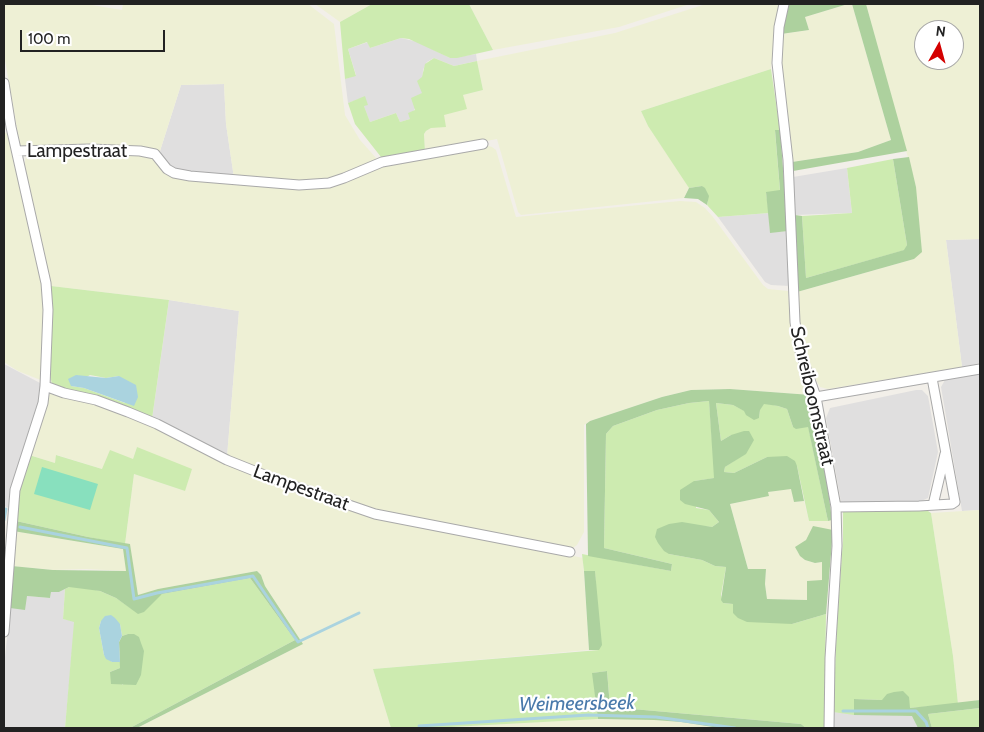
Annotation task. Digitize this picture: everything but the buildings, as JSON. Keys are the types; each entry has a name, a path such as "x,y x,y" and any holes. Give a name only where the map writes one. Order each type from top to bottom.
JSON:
{"street":[{"name":"Schreiboomstraat","path":"784,4 779,27 778,63 788,160 795,322 798,348 816,397 836,507 837,546 830,658 829,728"},
{"name":"Lampestraat","path":"4,83 7,128 17,151 46,283 48,339 46,386 43,403 15,490 4,632"},
{"name":"Lampestraat","path":"17,151 90,149 140,151 155,154 167,169 174,173 299,185 329,183 382,162 483,144"},
{"path":"816,397 980,369"},
{"path":"836,507 933,505 952,504 955,502 932,378"},
{"name":"Lampestraat","path":"46,386 64,393 96,400 128,412 227,460 282,482 375,514 570,552"},
{"path":"933,505 946,452"}],"shaded area":[{"path":"401,38 418,42 450,58 476,54 477,61 454,66 434,58 427,62 423,70 422,93 410,119 400,122 396,113 370,122 364,106 365,97 348,103 345,79 356,75 348,49 368,42 370,48"},
{"path":"224,84 226,124 234,178 189,173 171,168 165,162 160,151 181,85"},
{"path":"847,168 852,213 795,215 793,177"},
{"path":"769,213 770,232 788,231 790,286 771,285 765,282 718,217"},
{"path":"980,239 980,363 962,367 946,240"},
{"path":"169,300 239,311 227,457 152,419"},
{"path":"4,364 42,384 14,481 9,508 4,506"},
{"path":"980,374 980,510 962,511 941,387 945,380"},
{"path":"922,390 928,396 938,452 928,498 919,502 841,502 826,418 830,408"},
{"path":"65,589 63,619 75,621 65,728 4,728 4,667 10,608 27,596 50,598 51,591 59,592"},
{"path":"833,712 913,716 918,728 833,728"}],"green space":[{"path":"4,4 86,4 122,10 123,4 308,4 334,24 345,115 360,140 377,159 367,166 317,182 234,178 226,124 224,84 181,85 160,151 141,149 22,149 4,54"},
{"path":"315,4 372,4 340,22"},
{"path":"372,4 469,4 493,50 450,58 409,39 401,38 370,48 367,42 348,49 356,76 345,79 340,22"},
{"path":"469,4 690,4 619,27 493,50"},
{"path":"706,4 780,4 771,69 641,111 648,126 689,188 684,198 521,215 518,212 497,139 425,152 424,134 426,131 463,95 483,90 477,61 615,33"},
{"path":"788,4 848,4 805,17 809,30 781,34"},
{"path":"852,4 891,140 858,152 792,162 780,67 781,34 809,30 805,17"},
{"path":"852,4 866,4 907,151 793,171 792,162 858,152 891,140"},
{"path":"866,4 980,4 980,239 946,240 962,367 828,389 820,387 811,371 803,349 799,326 797,292 914,259 916,187"},
{"path":"434,58 454,66 477,61 483,90 463,95 467,109 444,115 446,127 431,128 426,131 424,134 425,152 387,159 381,157 355,124 348,103 365,96 368,105 364,106 370,122 396,113 400,122 410,119 408,113 415,110 411,98 422,93 417,81 422,77 425,64"},
{"path":"771,69 780,130 775,131 780,191 766,193 769,213 718,217 707,205 708,201 702,186 689,188 648,126 641,111"},
{"path":"775,130 780,130 788,231 770,233 766,192 780,190"},
{"path":"4,132 10,135 42,281 45,304 43,381 18,371 4,362"},
{"path":"485,145 496,150 516,217 680,201 696,202 705,208 763,285 768,289 788,291 792,338 797,359 811,395 730,389 691,390 662,397 590,421 584,425 584,532 577,545 570,550 373,511 227,457 239,311 169,300 51,286 24,166 26,157 52,152 136,154 151,157 168,173 297,188 377,167"},
{"path":"909,157 916,187 922,252 914,259 797,292 795,215 802,216 806,278 904,250 907,245 893,159"},
{"path":"893,159 907,245 905,250 806,278 802,216 852,213 847,168"},
{"path":"702,186 709,196 707,205 698,199 684,198 689,188"},
{"path":"51,286 169,300 152,419 52,385 50,374 52,342","holes":["90,375 106,378 119,376 125,403 84,388 71,386"]},
{"path":"730,389 811,395 822,442 832,520 828,521 808,427 796,429 793,427 787,409 778,406 764,404 760,410 759,418 754,420 746,415 744,411 733,405 716,403 721,441 731,435 744,431 749,431 754,440 746,454 725,467 724,472 734,473 767,457 787,456 795,461 797,466 804,501 794,502 791,489 768,492 769,496 730,504 748,569 766,569 767,599 807,600 807,581 822,580 822,562 815,563 805,560 800,556 795,547 806,540 813,526 833,530 826,614 792,624 747,622 738,618 733,613 733,604 723,603 721,600 726,567 669,554 658,543 655,537 657,529 669,524 682,522 712,527 719,522 709,510 685,504 680,500 680,490 694,481 714,478 709,401 657,410 613,426 606,434 604,548 672,564 671,571 588,556 586,424 662,397 691,390"},
{"path":"52,392 102,404 345,506 583,558 589,650 373,669 391,728 137,728 303,644 257,571 158,589 138,595 130,545 125,544 134,474 185,491 137,447 133,459 102,469 57,455 55,463 29,455 49,395"},
{"path":"709,401 715,478 694,481 696,508 709,510 719,522 712,527 699,526 669,554 726,567 721,595 723,603 733,604 792,624 826,614 824,728 806,728 801,724 610,707 607,671 593,673 598,719 433,728 391,728 373,669 599,650 595,571 584,571 582,554 671,571 672,564 604,548 606,434 613,426 657,410"},
{"path":"716,403 733,405 759,418 760,409 764,403 778,406 787,409 793,427 808,426 828,521 809,521 797,466 767,457 734,473 724,472 725,467 746,453 731,435 721,441"},
{"path":"137,447 192,469 185,491 134,474 125,544 16,521 17,495 29,455 55,463 56,455 102,469 110,450 133,459"},
{"path":"42,467 98,484 90,510 34,494"},
{"path":"792,488 794,502 804,501 809,521 832,520 833,530 806,540 797,551 805,560 815,563 822,562 822,580 807,600 767,599 766,569 748,569 730,504 768,496 767,492"},
{"path":"925,509 931,513 953,656 958,704 910,708 882,700 854,699 854,715 833,712 843,512"},
{"path":"980,510 980,700 958,704 953,656 931,513"},
{"path":"16,521 130,544 138,595 158,589 257,571 303,644 137,728 130,728 295,640 250,578 162,594 144,612 138,614 116,598 100,591 69,587 59,592 51,592 50,598 27,596 25,610 10,608 12,566 53,570 126,571 123,549 13,531"},
{"path":"13,531 123,549 126,571 53,570 12,566"},
{"path":"584,571 595,571 602,645 599,650 589,650"},
{"path":"250,578 295,640 130,728 65,728 74,622 63,619 65,589 69,587 82,587 100,591 116,598 132,609 162,594","holes":["101,621 120,624 122,636 128,634 123,685 110,672 120,668 120,662 112,662 104,655 99,628"]},
{"path":"134,634 139,637 144,651 141,675 136,685 111,684 110,672 120,668 119,642 122,636"},
{"path":"607,671 610,707 801,724 806,728 719,728 681,722 598,719 592,673"},
{"path":"903,691 909,697 910,708 980,700 980,708 928,714 932,728 918,728 912,716 854,715 854,699 882,700 887,694"},
{"path":"980,708 980,728 932,728 928,714"},
{"path":"588,719 654,720 717,728 433,728"}],"water":[{"path":"76,375 106,378 119,376 136,385 138,397 134,406 84,388 71,386 68,379"},
{"path":"111,615 120,624 122,636 119,642 120,662 112,662 106,659 104,655 99,628 105,616"}],"waterway":[{"name":"Weimeersbeek","path":"4,520 6,509"},
{"name":"Weimeersbeek","path":"20,527 127,548 134,599 157,593 253,576 298,642 359,613"},
{"name":"Weimeersbeek","path":"843,711 916,711 926,722 928,728"},
{"name":"Weimeersbeek","path":"419,726 588,715 656,717 735,728"}]}
